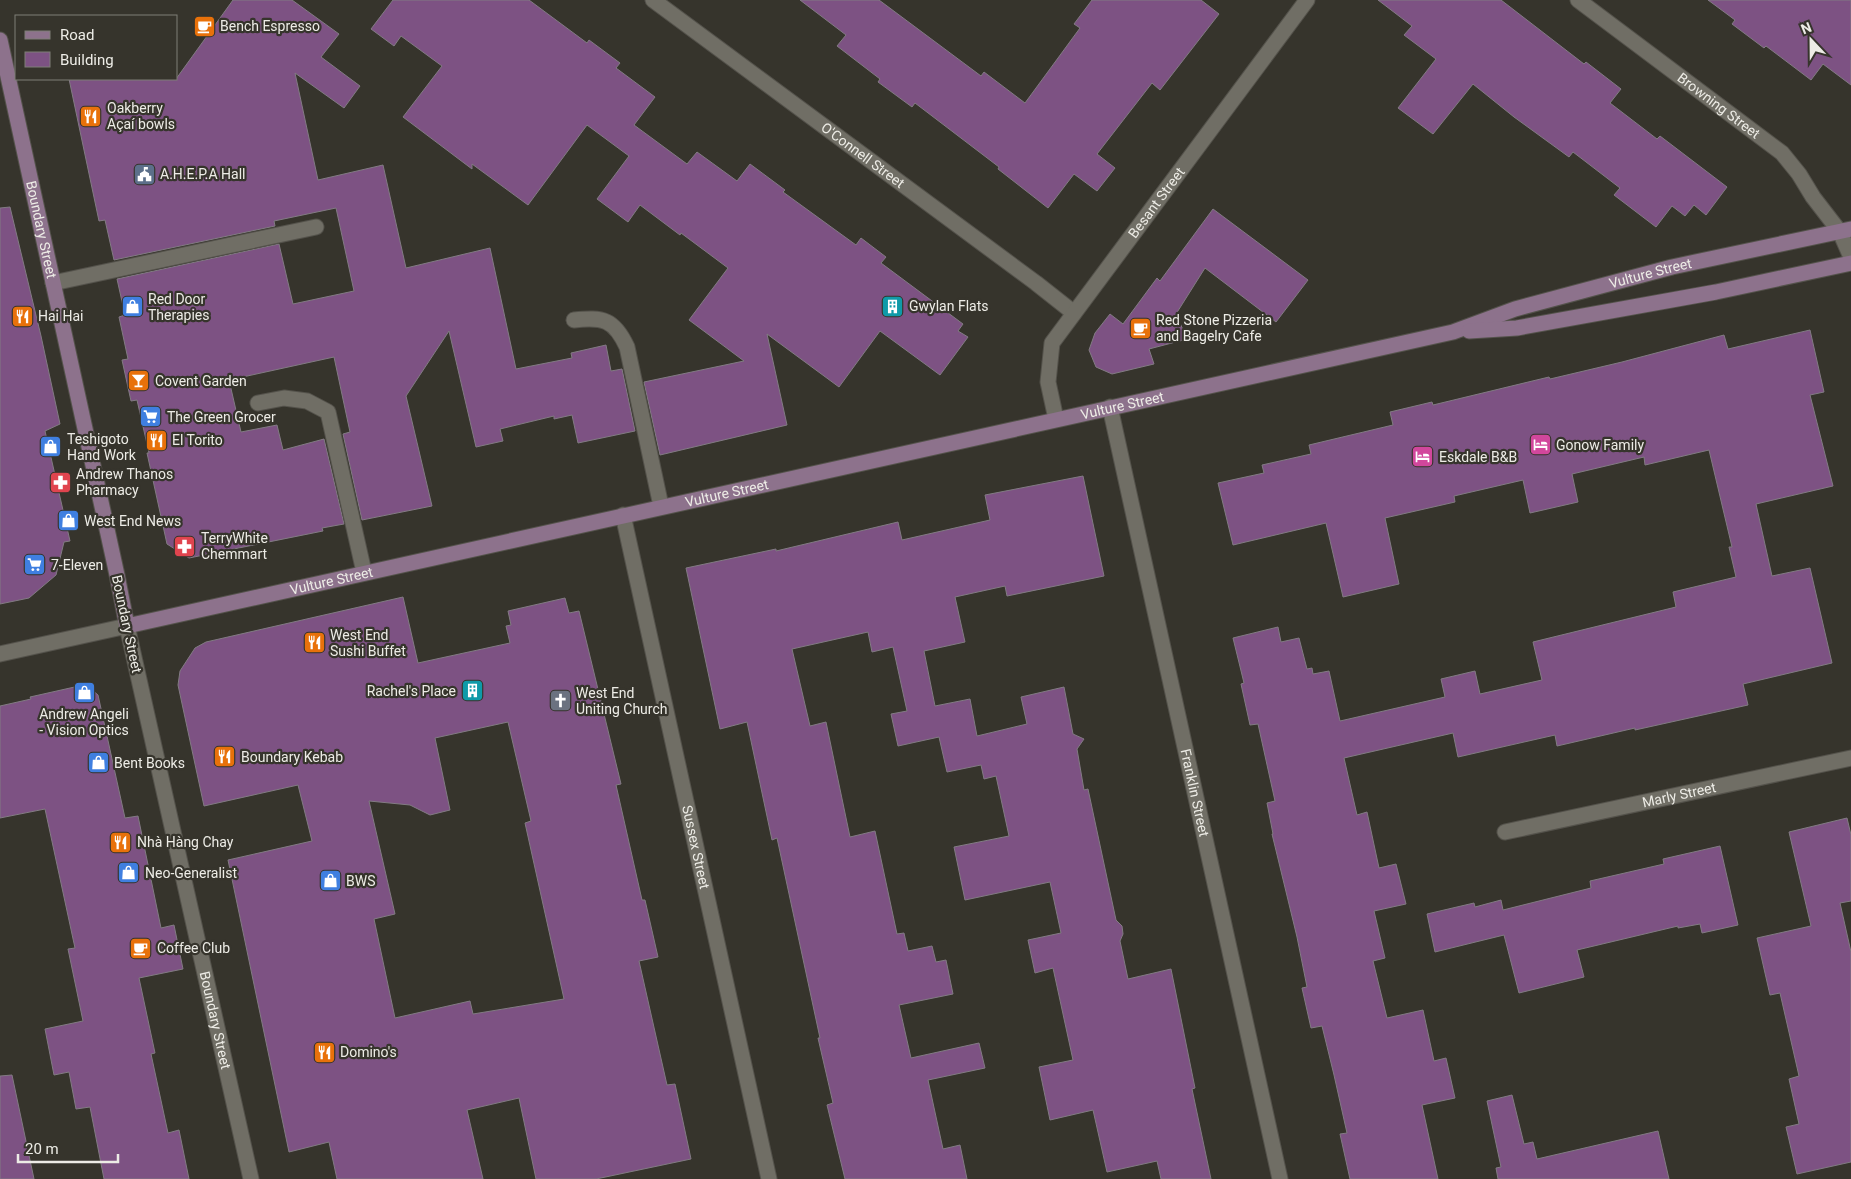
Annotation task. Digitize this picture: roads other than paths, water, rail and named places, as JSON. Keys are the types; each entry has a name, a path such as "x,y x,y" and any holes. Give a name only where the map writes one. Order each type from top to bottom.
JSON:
{"main road":[{"name":"Boundary Street","path":"0,40 127,626"},
{"name":"Vulture Street","path":"127,626 1110,406 1453,332 1514,309 1663,270 1845,230"},
{"name":"Vulture Street","path":"1453,332 1516,328 1716,292 1851,263"}],"street":[{"name":"O'Connell Street","path":"653,0 1074,312"},
{"name":"Besant Street","path":"1056,419 1048,382 1052,343 1307,0"},
{"name":"Browning Street","path":"1578,0 1782,153 1800,174 1813,197 1845,230 1851,257"},
{"path":"54,283 316,228"},
{"path":"574,320 594,318 610,322 621,334 627,347 661,506"},
{"path":"258,403 284,398 306,401 328,412 364,572"},
{"name":"Franklin Street","path":"1110,406 1280,1179"},
{"name":"Sussex Street","path":"623,515 769,1179"},
{"name":"Vulture Street","path":"0,654 127,626"},
{"name":"Boundary Street","path":"127,626 251,1179"},
{"name":"Marly Street","path":"1505,832 1851,758"}],"place":[{"name":"Bench Espresso","path":"204,26"},
{"name":"Oakberry Açaí bowls","path":"91,116"},
{"name":"A.H.E.P.A Hall","path":"144,174"},
{"name":"Gwylan Flats","path":"893,306"},
{"name":"Red Door Therapies","path":"132,307"},
{"name":"Hai Hai","path":"22,316"},
{"name":"Red Stone Pizzeria and Bagelry Cafe","path":"1140,328"},
{"name":"Covent Garden","path":"139,381"},
{"name":"The Green Grocer","path":"151,417"},
{"name":"El Torito","path":"156,440"},
{"name":"Gonow Family","path":"1540,445"},
{"name":"Teshigoto Hand Work","path":"51,447"},
{"name":"Eskdale B&B","path":"1423,457"},
{"name":"Andrew Thanos Pharmacy","path":"60,482"},
{"name":"West End News","path":"68,521"},
{"name":"TerryWhite Chemmart","path":"185,546"},
{"name":"7-Eleven","path":"35,565"},
{"name":"West End Sushi Buffet","path":"314,643"},
{"name":"Rachel's Place","path":"472,691"},
{"name":"Andrew Angeli - Vision Optics","path":"84,692"},
{"name":"West End Uniting Church","path":"560,701"},
{"name":"Boundary Kebab","path":"225,757"},
{"name":"Bent Books","path":"98,763"},
{"name":"Nhà Hàng Chay","path":"121,842"},
{"name":"Neo-Generalist","path":"129,873"},
{"name":"BWS","path":"330,881"},
{"name":"Coffee Club","path":"141,948"},
{"name":"Domino's","path":"324,1052"}]}
